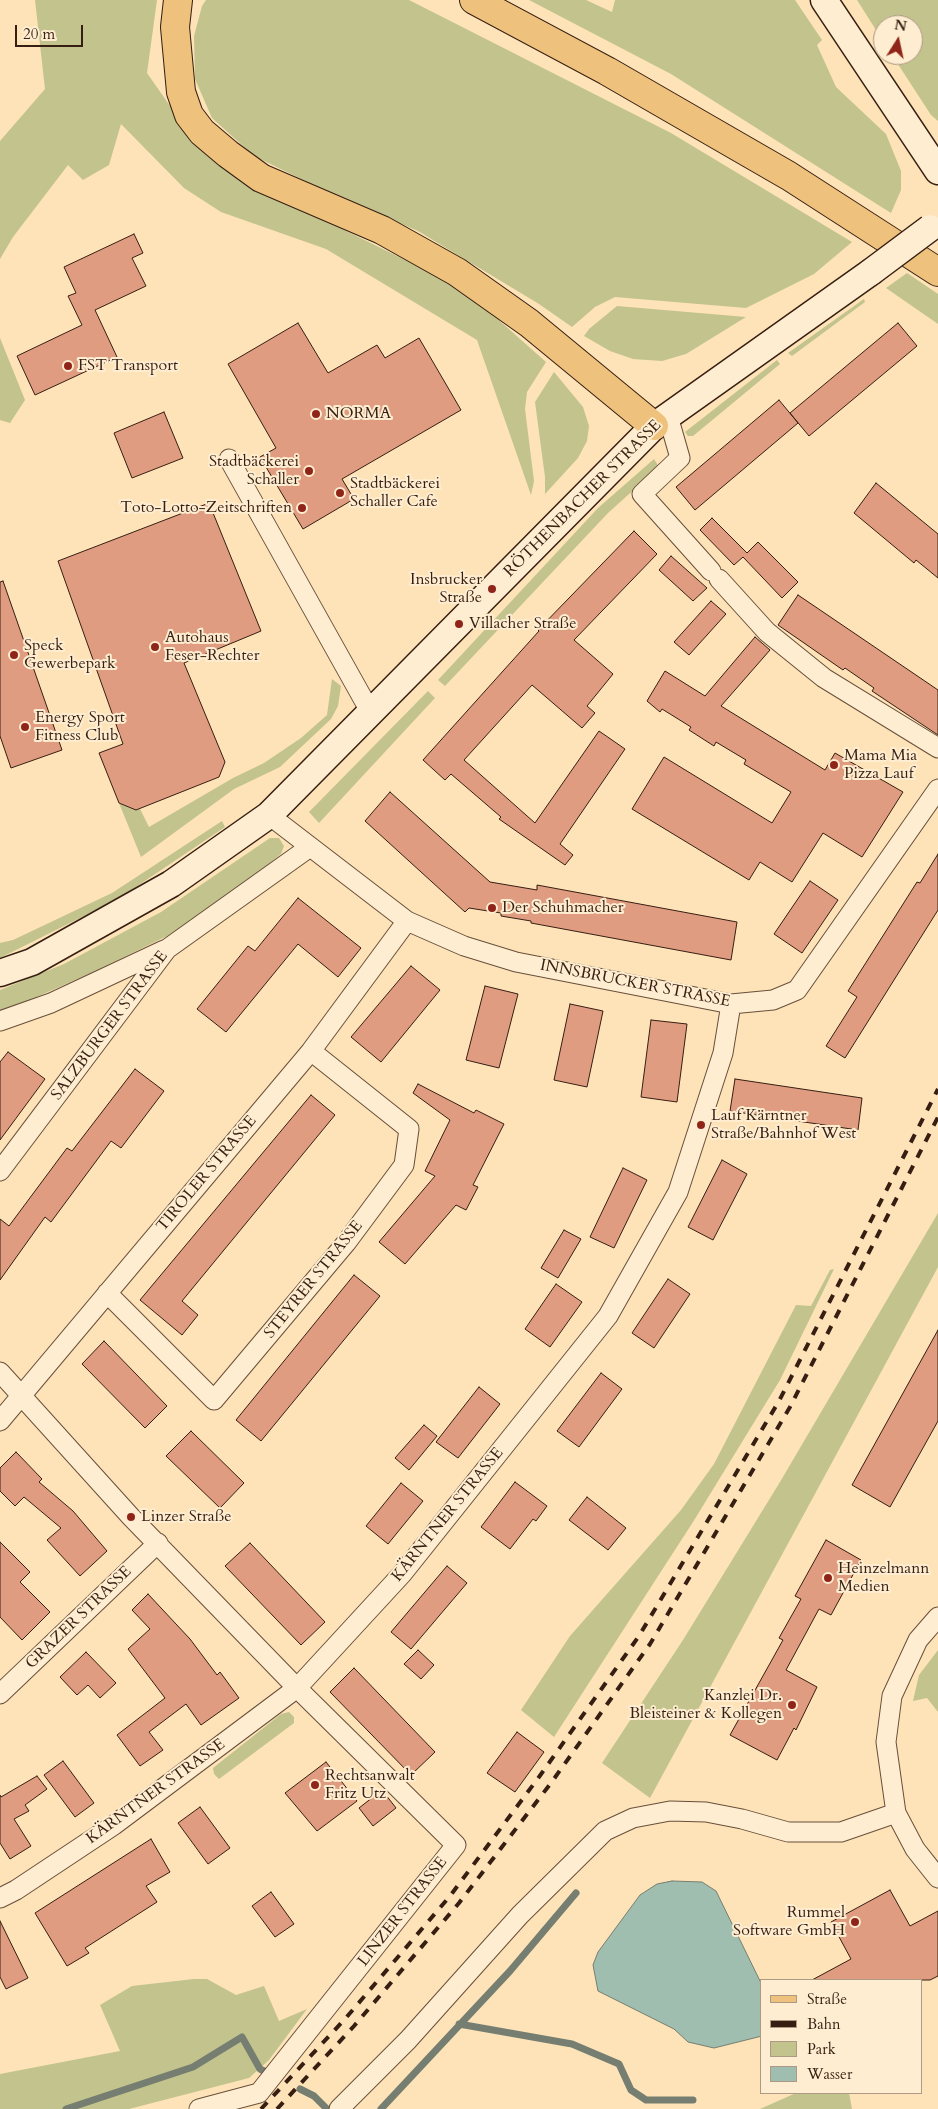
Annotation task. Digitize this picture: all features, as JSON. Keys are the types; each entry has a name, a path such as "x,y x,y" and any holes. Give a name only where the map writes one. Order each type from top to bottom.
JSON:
{"main road":[{"path":"178,0 174,27 181,92 190,115 202,132 228,154 262,178 382,230 457,272 661,421"},
{"path":"178,67 197,0"},
{"path":"474,0 607,71 789,176 938,272"},
{"path":"824,0 938,171"},
{"name":"RÖTHENBACHER STRASSE","path":"0,972 32,962 171,884 269,815 661,421 871,272 934,224"}],"street":[{"path":"661,421 680,458 642,494 767,632 824,678 938,748"},
{"path":"229,459 371,713"},
{"name":"INNSBRUCKER STRASSE","path":"269,815 287,832 310,846 407,921 464,946 516,962 731,1004 773,1000 797,990 938,789"},
{"name":"SALZBURGER STRASSE","path":"0,1170 166,949 310,846"},
{"name":"TIROLER STRASSE","path":"0,1421 311,1051 407,921"},
{"path":"0,1021 51,1003 166,949"},
{"name":"KÄRNTNER STRASSE","path":"0,1898 16,1890 114,1825 297,1688 402,1574 608,1316 678,1192 723,1053 731,1004"},
{"name":"STEYRER STRASSE","path":"107,1293 214,1400 346,1243 404,1165 409,1129 311,1051"},
{"name":"LINZER STRASSE","path":"0,1372 131,1518 158,1543 297,1688 456,1845 259,2093 199,2109"},
{"name":"GRAZER STRASSE","path":"0,1694 158,1543"},
{"path":"938,1617 918,1640 892,1696 886,1742 896,1813 915,1850 938,1878"},
{"path":"346,2102 408,2040 520,1915 605,1831 633,1818 670,1811 706,1812 742,1819 788,1832 842,1832 896,1813"}],"green space":[{"path":"35,0 157,0 147,73 198,146 251,188 334,225 448,281 493,315 546,362 527,392 525,409 534,481 531,495 477,340 326,249 221,212 184,188 121,124 109,165 83,180 68,165 13,237 0,259 0,141 45,89"},
{"path":"206,0 409,0 671,133 852,242 814,274 746,308 615,297 595,307 572,327 539,304 418,231 334,195 254,156 212,118 195,79 194,36 202,6"},
{"path":"529,0 586,0 612,12 615,0 795,0 822,40 817,45 836,87 886,134 901,171 901,190 891,213 671,74"},
{"path":"857,0 938,0 938,121 931,115 898,65 923,65 923,15 873,15 873,25"},
{"path":"907,273 938,294 938,324 886,288"},
{"path":"864,299 865,302 792,356 788,353"},
{"path":"617,306 746,317 686,354 662,361 633,359 610,351 584,336 589,329"},
{"path":"0,338 25,400 10,423 0,420"},
{"path":"777,360 780,364 693,436 688,436 685,432"},
{"path":"554,372 583,407 589,426 587,441 578,458 545,494 545,477 535,402"},
{"path":"654,459 659,467 608,513 445,686 438,680 598,508"},
{"path":"332,679 341,686 338,706 331,719 280,767 234,789 141,857 119,803 136,810 140,809 149,827 233,778 264,763 301,738 327,715"},
{"path":"428,691 435,698 319,823 309,812"},
{"path":"222,821 225,827 118,899 0,958 0,943 13,940 112,893"},
{"path":"270,838 279,838 284,846 281,854 241,887 167,936 91,973 0,1013 0,990 64,964 161,912"},
{"path":"938,1213 938,1267 650,1798 602,1763 683,1640 780,1482"},
{"path":"834,1269 780,1380 693,1522 554,1737 521,1710 570,1636 681,1510 714,1464 796,1305 811,1306 830,1270"},
{"path":"938,1650 938,1712 927,1698 913,1701 919,1675"},
{"path":"289,1712 294,1717 294,1723 219,1779 214,1774 213,1768 281,1714"},
{"path":"207,1979 236,1995 264,1986 279,2021 307,2009 269,2060 249,2078 129,2109 0,2109 0,2074 120,2051 100,2005 132,1986"},
{"path":"794,2094 849,2094 852,2109 760,2109"}],"water":[{"path":"672,1881 702,1882 716,1891 760,1981 760,2036 714,2048 688,2042 674,2029 598,1991 593,1965 598,1952 640,1895 657,1884"}],"building":[{"path":"134,234 143,253 132,258 146,286 95,310 117,357 35,395 17,356 82,325 68,296 76,293 64,267"},
{"path":"298,323 328,373 377,345 385,358 419,338 461,410 342,479 354,499 303,529 260,457 276,448 228,364"},
{"path":"898,323 917,346 809,436 790,413"},
{"path":"779,400 798,423 695,510 676,487"},
{"path":"164,412 183,458 132,478 114,433"},
{"path":"876,483 938,534 938,578 916,560 914,563 854,513"},
{"name":"Autohaus Feser-Rechter","path":"209,503 261,631 184,663 225,762 219,777 136,810 119,803 99,753 123,744 58,561"},
{"path":"712,518 747,553 758,542 798,582 782,598 743,557 734,565 700,530"},
{"path":"634,531 657,554 574,640 613,674 587,706 595,713 582,728 532,685 464,760 535,823 599,731 625,749 560,844 573,855 565,865 499,819 501,817 451,774 445,780 423,760 538,630"},
{"path":"671,556 707,588 693,601 659,570"},
{"name":"Speck Gewerbepark","path":"3,581 62,750 11,768 0,736 0,582"},
{"path":"798,595 938,690 938,735 872,691 874,688 845,668 843,670 778,625"},
{"path":"711,601 726,614 689,655 674,642"},
{"path":"755,637 770,650 721,706 825,770 835,753 903,792 862,857 823,833 792,882 760,862 749,880 632,809 664,757 772,823 791,792 744,764 746,760 716,742 714,746 689,730 691,727 662,709 660,712 647,701 665,671 705,696"},
{"path":"390,792 490,882 537,890 537,885 737,922 731,960 531,923 531,921 501,916 501,913 469,908 465,912 365,821"},
{"path":"938,854 938,910 845,1058 826,1046 857,997 848,991 917,882 920,883"},
{"path":"810,881 838,900 802,953 774,934"},
{"path":"298,898 361,948 338,977 298,944 226,1032 197,1009 248,946 255,951"},
{"path":"411,966 440,990 381,1062 351,1037"},
{"path":"485,986 518,994 499,1068 466,1060"},
{"path":"570,1004 603,1011 587,1087 554,1080"},
{"path":"651,1020 687,1024 677,1102 641,1097"},
{"path":"8,1052 45,1079 0,1140 0,1062"},
{"path":"135,1069 164,1091 121,1148 111,1141 51,1222 45,1217 0,1280 0,1219 9,1226 67,1148 72,1151"},
{"path":"735,1079 862,1098 858,1130 730,1111"},
{"path":"418,1084 474,1113 476,1110 504,1124 473,1185 478,1187 466,1210 456,1205 405,1264 379,1242 435,1176 425,1171 450,1120 413,1093"},
{"path":"311,1095 335,1115 182,1301 198,1315 182,1335 140,1300"},
{"path":"722,1160 747,1174 713,1240 688,1227"},
{"path":"623,1168 647,1180 614,1248 590,1237"},
{"path":"564,1230 581,1239 558,1278 541,1268"},
{"path":"354,1275 380,1296 261,1441 236,1420"},
{"path":"668,1279 690,1294 654,1348 632,1333"},
{"path":"556,1284 582,1302 550,1347 525,1329"},
{"path":"938,1330 938,1421 890,1507 852,1485"},
{"path":"104,1341 167,1406 145,1428 82,1364"},
{"path":"601,1373 622,1389 579,1447 557,1431"},
{"path":"479,1387 500,1404 458,1458 436,1442"},
{"path":"424,1425 437,1436 409,1470 395,1458"},
{"path":"191,1431 244,1483 220,1508 166,1456"},
{"path":"16,1452 42,1479 39,1482 73,1511 107,1551 80,1576 47,1540 61,1528 24,1497 15,1506 0,1491 0,1468"},
{"path":"515,1482 547,1506 536,1521 533,1519 510,1549 481,1527"},
{"path":"401,1483 423,1501 388,1544 366,1526"},
{"path":"587,1497 626,1528 608,1550 569,1520"},
{"path":"826,1540 861,1560 831,1615 819,1609 786,1670 817,1687 796,1730 794,1728 777,1760 730,1735 783,1640 779,1638 801,1599 795,1596"},
{"path":"0,1542 30,1572 20,1582 50,1612 22,1640 0,1617"},
{"path":"250,1543 325,1622 301,1645 225,1566"},
{"path":"447,1566 467,1583 411,1649 391,1632"},
{"path":"148,1594 190,1639 217,1675 220,1672 239,1698 201,1725 186,1704 149,1732 163,1750 140,1766 117,1735 165,1698 128,1649 150,1629 132,1610"},
{"path":"418,1650 434,1665 421,1679 404,1664"},
{"path":"86,1652 116,1683 100,1698 88,1685 77,1695 60,1677"},
{"path":"354,1668 435,1752 411,1775 330,1692"},
{"path":"517,1732 544,1752 515,1792 487,1773"},
{"path":"63,1761 94,1803 75,1817 44,1775"},
{"path":"326,1762 357,1801 317,1831 285,1793"},
{"path":"37,1776 47,1789 25,1805 29,1811 14,1819 31,1846 10,1859 0,1843 0,1795 1,1797"},
{"path":"382,1790 396,1808 373,1826 359,1808"},
{"path":"200,1807 230,1848 208,1864 178,1823"},
{"path":"151,1839 170,1872 146,1886 157,1902 85,1948 89,1953 67,1966 35,1913"},
{"path":"890,1890 910,1926 938,1911 938,1976 930,1980 814,1979 851,1959 831,1922"},
{"path":"271,1892 294,1924 275,1937 252,1906"},
{"path":"0,1921 28,1978 6,1989 0,1977"}],"waterway":[{"path":"381,2109 510,1971 576,1893"},
{"path":"459,2024 572,2044 619,2064 631,2090 646,2100 693,2100"},
{"path":"66,2109 193,2067 242,2037 260,2069 272,2075"},
{"path":"300,2089 314,2096 327,2109"}],"railway":[{"path":"261,2109 345,2019 450,1896 539,1777 639,1636 779,1401 938,1089"},
{"path":"277,2109 354,2026 459,1903 551,1783 650,1644 790,1407 938,1117"}],"place":[{"name":"FST Transport","path":"68,366"},
{"name":"NORMA","path":"316,414"},
{"name":"Stadtbäckerei Schaller","path":"309,471"},
{"name":"Stadtbäckerei Schaller Cafe","path":"340,493"},
{"name":"Toto-Lotto-Zeitschriften","path":"302,508"},
{"name":"Insbrucker Straße","path":"492,589"},
{"name":"Villacher Straße","path":"459,624"},
{"name":"Autohaus Feser-Rechter","path":"155,647"},
{"name":"Speck Gewerbepark","path":"14,655"},
{"name":"Energy Sport Fitness Club","path":"25,727"},
{"name":"Mama Mia Pizza Lauf","path":"834,765"},
{"name":"Der Schuhmacher","path":"492,908"},
{"name":"Lauf Kärntner Straße/Bahnhof West","path":"701,1125"},
{"name":"Linzer Straße","path":"131,1517"},
{"name":"Heinzelmann Medien","path":"828,1578"},
{"name":"Kanzlei Dr. Bleisteiner & Kollegen","path":"792,1705"},
{"name":"Rechtsanwalt Fritz Utz","path":"315,1785"},
{"name":"Rummel Software GmbH","path":"855,1922"}]}
